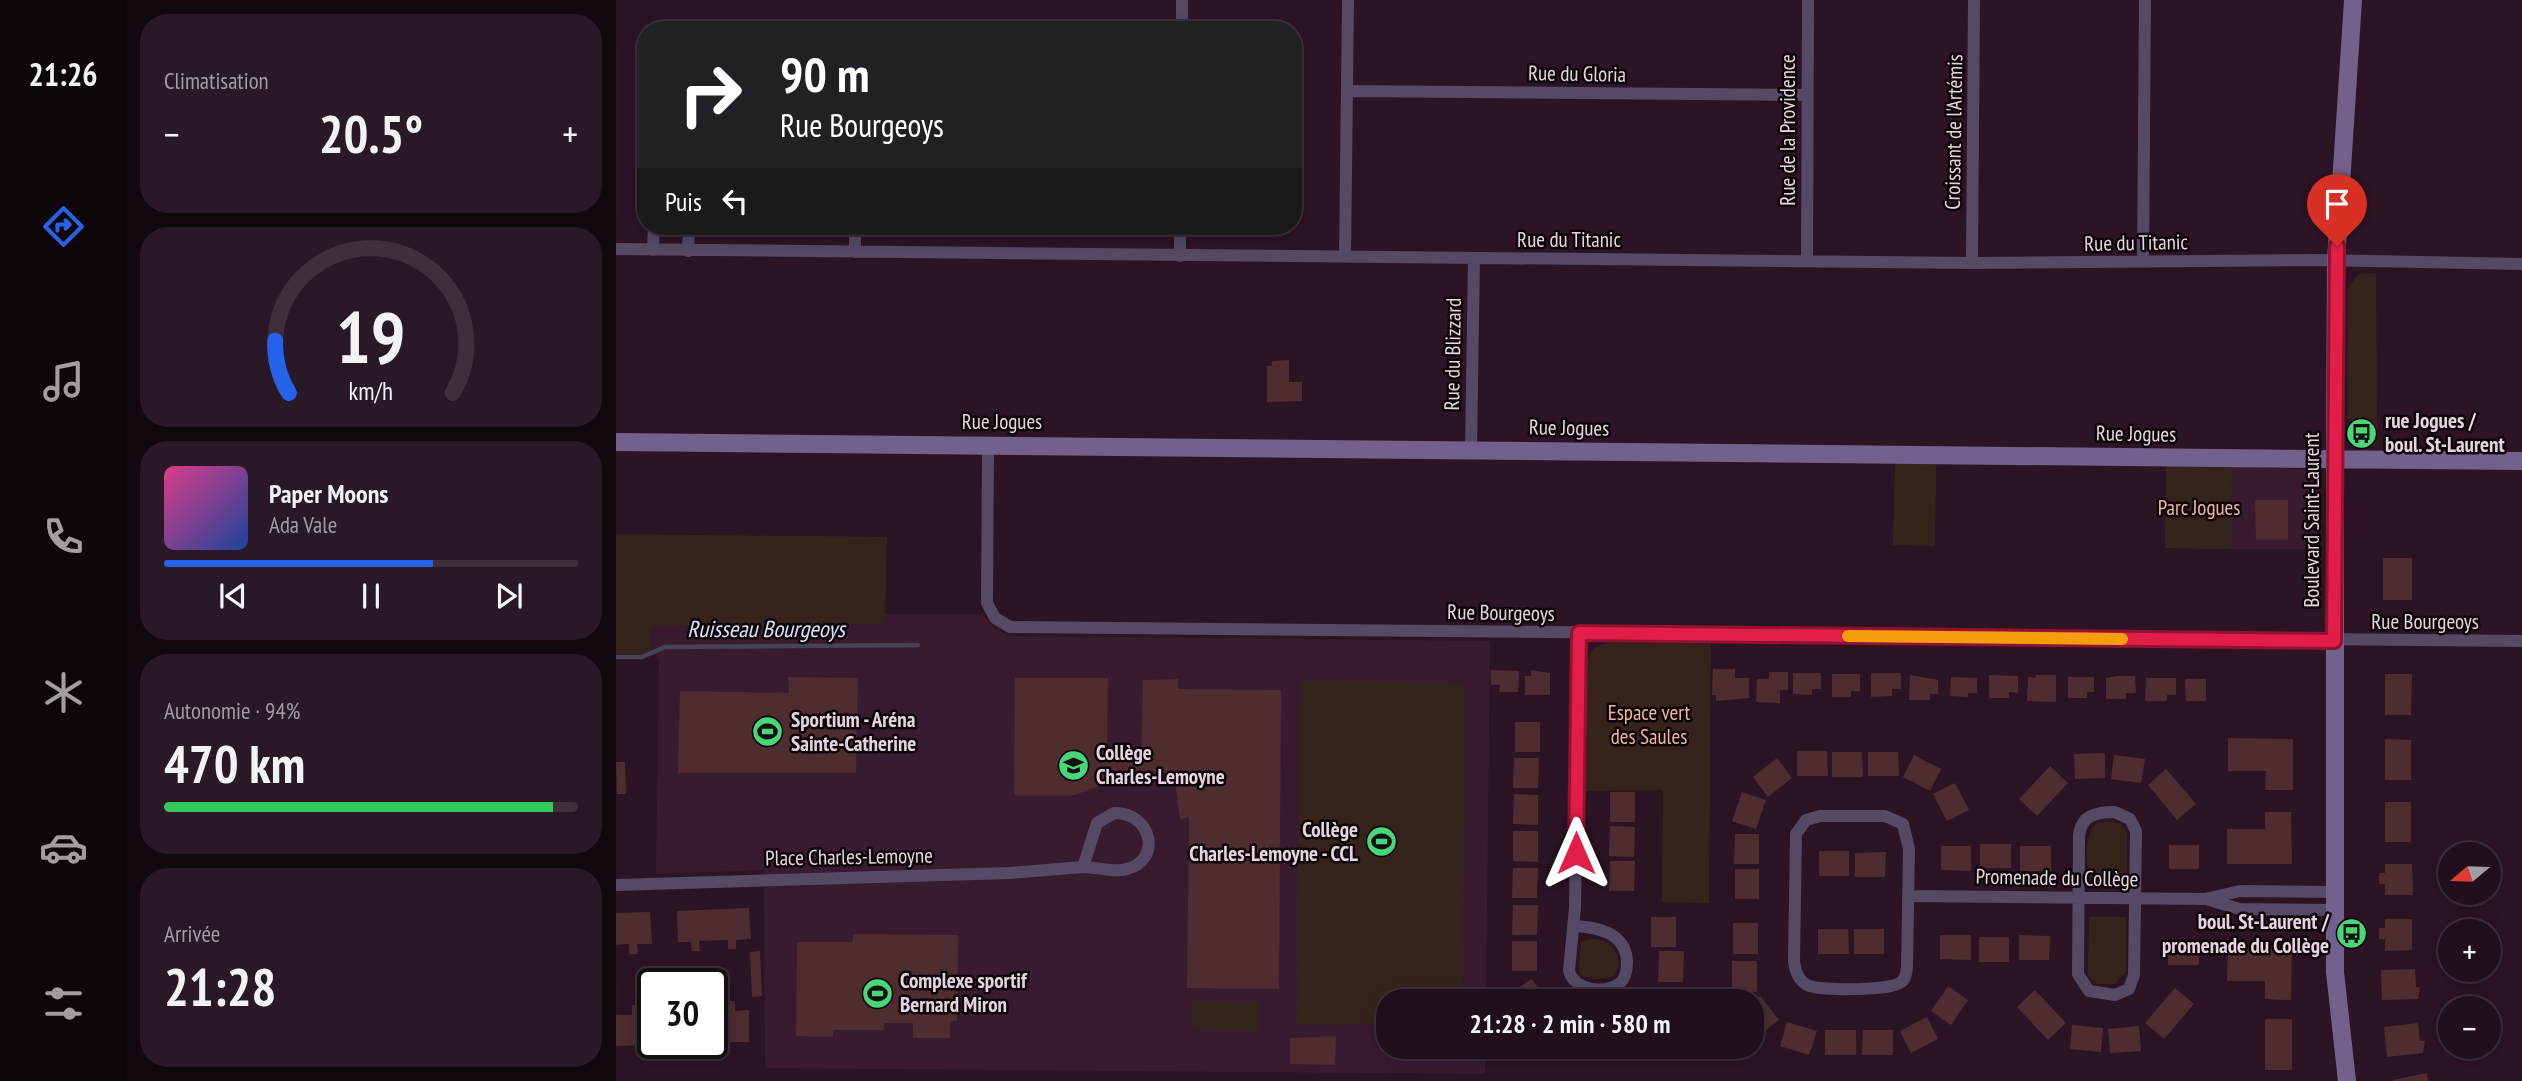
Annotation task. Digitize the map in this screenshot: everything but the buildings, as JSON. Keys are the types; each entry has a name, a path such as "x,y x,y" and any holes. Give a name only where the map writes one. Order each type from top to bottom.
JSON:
{"street":[{"path":"1182,0 1182,21"},
{"path":"1345,257 1348,0"},
{"name":"Rue de la Providence","path":"1807,261 1808,0"},
{"name":"Croissant de l'Artémis","path":"1972,263 1974,0"},
{"path":"2143,262 2145,0"},
{"name":"Boulevard Saint-Laurent","path":"2347,1081 2337,1005 2334,910 2336,261 2353,0"},
{"name":"Rue du Gloria","path":"1347,91 1807,95"},
{"path":"653,250 654,235"},
{"path":"688,251 689,235"},
{"path":"855,235 855,252"},
{"path":"1180,235 1180,256"},
{"name":"Rue du Titanic","path":"616,249 1972,263 2336,261 2522,264"},
{"name":"Rue du Blizzard","path":"1471,449 1474,258"},
{"name":"Rue Jogues","path":"616,442 2522,461"},
{"name":"Rue Bourgeoys","path":"988,444 987,603 995,618 1010,627 2522,641"},
{"path":"1574,926 1597,928 1620,942 1627,965 1624,978 1619,984 1591,988 1573,981 1569,967 1574,926 1579,633"},
{"path":"2115,812 2130,819 2136,831 2133,984 2123,993 2106,996 2088,991 2078,975 2079,898 2082,822 2094,814 2115,812"},
{"name":"Place Charles-Lemoyne","path":"616,885 1009,873 1083,867 1122,870 1138,864 1144,857 1149,841 1141,822 1124,813 1105,817 1092,832 1083,867"},
{"path":"1820,816 1885,816 1899,820 1908,838 1908,896 1907,967 1903,981 1884,988 1818,988 1801,980 1794,961 1796,834 1806,820 1820,816"},
{"name":"Promenade du Collège","path":"1908,896 2205,899 2239,891 2334,892"},
{"name":"Promenade du Collège","path":"2205,899 2240,909 2334,910"}],"shaded area":[{"path":"2232,466 2311,470 2318,483 2317,549 2231,549"},
{"name":"Collège Charles-Lemoyne","path":"885,614 982,614 994,628 1010,636 1490,641 1486,989 1376,989 1376,1059 1485,1059 1485,1074 765,1068 764,870 656,874 659,660 650,645 649,627 884,624"}],"green space":[{"path":"2376,273 2377,433 2359,434 2350,424 2351,419 2347,419 2348,288 2358,275"},
{"path":"1895,463 1936,464 1935,546 1893,545"},
{"name":"Parc Jogues","path":"2166,466 2232,466 2231,549 2165,548"},
{"path":"616,534 887,537 885,624 650,627 650,645 656,654 616,654"},
{"name":"Espace vert des Saules","path":"1606,643 1711,644 1709,903 1662,902 1663,790 1586,791 1587,660 1593,649"},
{"name":"Collège Charles-Lemoyne - CCL","path":"1300,681 1465,683 1462,989 1376,989 1376,1025 1297,1024"},
{"path":"2107,821 2121,824 2127,834 2127,873 2117,884 2094,883 2088,870 2089,836 2096,824"},
{"path":"2089,917 2126,917 2126,972 2115,984 2097,984 2088,976"},
{"path":"1592,939 1606,942 1618,956 1614,977 1598,979 1581,976 1581,942"},
{"path":"1192,1001 1260,1003 1260,1031 1192,1029"}],"waterway":[{"name":"Ruisseau Bourgeoys","path":"616,657 642,657 665,647 918,645"}],"slow traffic":[{"path":"1848,636 2122,639"}],"place":[{"name":"rue Jogues / boul. St-Laurent","path":"2362,433"},
{"name":"Sportium - Aréna Sainte-Catherine","path":"768,732"},
{"name":"Collège Charles-Lemoyne","path":"1073,765"},
{"name":"Collège Charles-Lemoyne - CCL","path":"1381,842"},
{"name":"boul. St-Laurent / promenade du Collège","path":"2352,934"},
{"name":"Complexe sportif Bernard Miron","path":"877,993"}],"route":[{"path":"1576,853 1579,633 2334,641 2337,246"}]}
